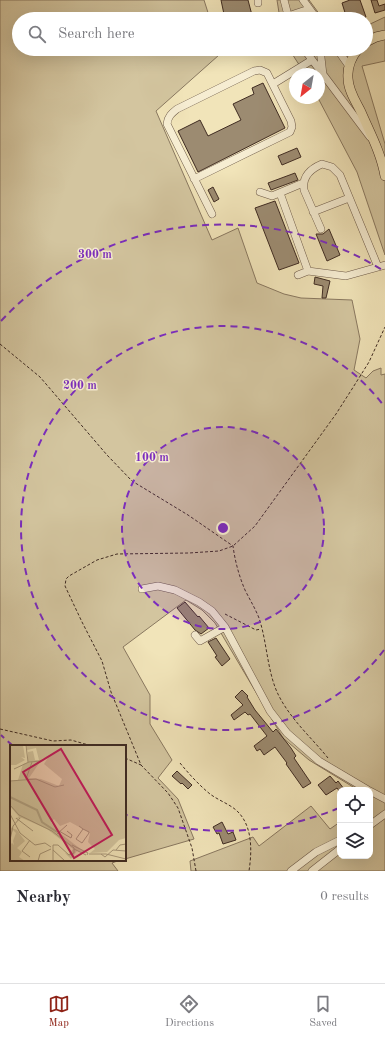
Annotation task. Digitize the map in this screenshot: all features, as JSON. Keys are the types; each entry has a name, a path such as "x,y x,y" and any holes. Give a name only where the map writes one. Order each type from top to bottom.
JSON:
{"main road":[{"path":"373,38 385,35"},
{"path":"354,56 349,66 349,86 377,146 385,176"}],"street":[{"path":"284,0 288,12"},
{"path":"303,0 310,10 304,12"},
{"path":"309,56 318,68"},
{"path":"321,56 322,68"},
{"path":"342,56 349,66"},
{"path":"273,84 312,60"},
{"path":"194,179 290,132 292,127 291,121 267,72 260,70 254,72 177,109 171,113 168,119 168,124 194,179 212,214"},
{"path":"325,79 377,146"},
{"path":"298,275 308,271 346,276 381,266 349,198 340,175 332,167 322,164 313,168 304,179 303,183 304,190 321,229"},
{"path":"260,192 272,196 303,183"},
{"path":"280,193 308,271"},
{"path":"313,212 349,198"},
{"path":"142,589 158,586 175,590 199,602 216,615 226,627 270,711 287,733 310,754 362,787"},
{"path":"195,635 200,641 226,627"},
{"path":"373,793 385,799"},
{"path":"373,823 385,814"},
{"path":"291,871 316,852 337,842"},
{"path":"312,871 337,851"}],"path":[{"path":"196,871 192,848 178,808 168,793 141,765 111,692 102,660 65,586 66,579 97,560 117,554 219,551 232,546 255,526 336,414 369,362 385,327"},
{"path":"0,344 40,377 107,455 132,480 188,515 232,546 235,563 246,590 253,602 262,628 270,669 277,692 298,724 331,761 335,771"},
{"path":"216,615 219,612 256,630 262,628"},
{"path":"0,729 53,742 71,740 88,745"},
{"path":"126,758 141,765"},
{"path":"180,763 190,775 211,794 236,810 243,819 248,829 250,839 249,871"}],"shaded area":[{"path":"0,0 204,0 208,12 12,12 12,56 218,56 156,111 212,240 238,228 257,283 284,294 301,298 352,300 360,339 354,370 366,378 373,371 381,368 381,375 385,374 385,871 191,871 190,861 253,837 259,846 311,806 330,829 337,824 337,859 373,859 373,787 353,787 309,760 283,738 215,623 202,610 186,600 123,647 150,695 150,724 172,760 158,778 178,799 194,839 126,859 126,745 10,745 10,861 117,861 112,863 118,871 0,871"},
{"path":"277,0 309,0 318,12 279,12"},
{"path":"385,17 385,61 362,66 385,144 385,255 357,172 321,104 325,104 325,68 301,68 293,56 373,56 373,23"}],"building":[{"path":"221,0 248,0 251,12 224,12"},
{"path":"350,0 360,0 364,12 345,12 342,3"},
{"path":"371,0 377,0 379,6 385,4 385,10 375,13"},
{"path":"263,83 285,128 198,172 178,131 200,120 208,136 241,120 233,104 254,94 252,88"},
{"path":"297,148 301,157 282,165 278,156"},
{"path":"295,173 298,180 271,190 268,183"},
{"path":"213,187 219,199 214,202 208,190"},
{"path":"275,201 299,263 279,270 255,208"},
{"path":"329,229 340,255 327,261 316,234 323,234"},
{"path":"315,277 330,281 326,298 322,298 323,286 314,284"},
{"path":"185,602 209,628 201,634 195,630 177,608"},
{"path":"216,638 230,659 222,666 215,657 217,656 208,642"},
{"path":"242,690 248,696 247,697 255,710 273,732 276,729 291,748 296,756 294,758 311,783 303,788 275,747 264,755 260,749 257,751 254,746 267,736 250,714 248,715 245,712 234,720 231,715 243,705 235,697"},
{"path":"177,771 192,785 188,789 172,776"},
{"path":"330,776 336,783 338,781 342,787 337,787 326,795 318,785"},
{"path":"222,822 228,834 233,832 236,840 223,844 219,833 217,834 213,827"}]}
